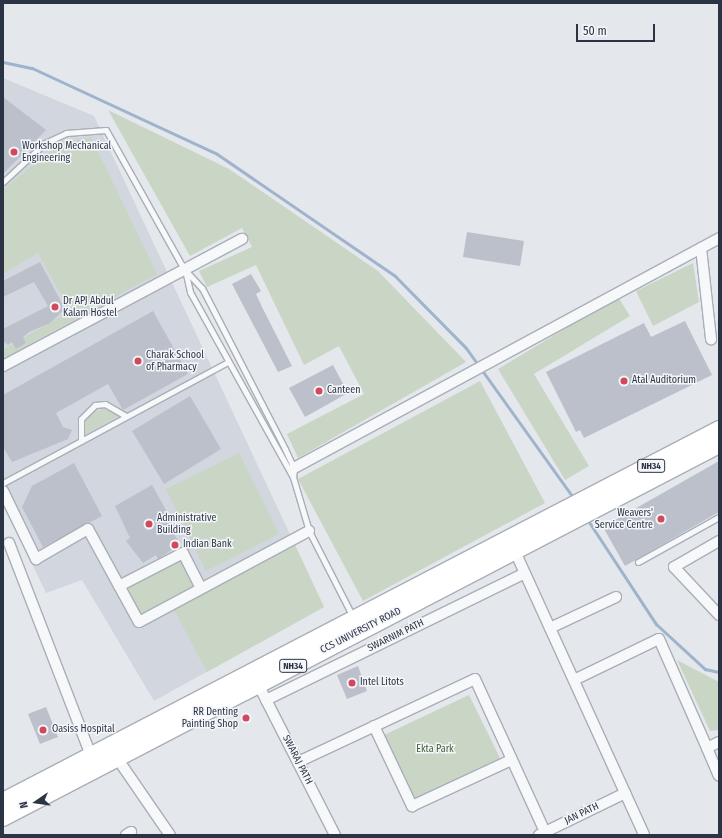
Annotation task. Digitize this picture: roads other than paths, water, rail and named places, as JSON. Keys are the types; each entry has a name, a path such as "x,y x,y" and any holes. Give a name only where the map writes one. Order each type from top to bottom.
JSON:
{"highway":[{"name":"CCS UNIVERSITY ROAD","path":"582,509 719,429"},
{"name":"CCS UNIVERSITY ROAD","path":"3,818 258,684 512,545 582,509 719,445"},
{"name":"CCS UNIVERSITY ROAD","path":"3,801 354,620 512,545"}],"street":[{"path":"293,472 719,238"},
{"path":"3,366 242,239"},
{"path":"701,248 711,339"},
{"path":"3,492 36,559 88,529 139,622 200,586 309,531"},
{"path":"719,541 674,567 719,615"},
{"path":"9,544 91,755"},
{"path":"512,545 644,835"},
{"path":"119,586 184,553 200,586"},
{"name":"SWARNIM PATH","path":"266,700 525,573"},
{"path":"550,628 616,597"},
{"path":"574,680 659,639 719,776"},
{"path":"298,762 475,679 542,833"},
{"name":"SWARAJ PATH","path":"258,684 335,835"},
{"path":"374,726 412,806 511,760"},
{"path":"707,748 719,742"},
{"path":"117,758 170,835"},
{"name":"JAN PATH","path":"542,833 625,793"}],"lane":[{"path":"3,182 45,143 66,133 106,130 184,269 202,288 293,472 309,531 354,620"},
{"path":"184,269 190,292 228,362 293,472"},
{"path":"3,483 228,362"},
{"path":"81,441 81,419 95,405 105,404 126,416"},
{"path":"638,562 719,517"}],"waterway":[{"path":"3,62 32,68 217,154 395,276 466,348 574,499"},
{"path":"587,519 656,624 705,669 719,672"}],"place":[{"name":"Workshop Mechanical Engineering","path":"14,152"},
{"name":"Dr APJ Abdul Kalam Hostel","path":"55,307"},
{"name":"Charak School of Pharmacy","path":"138,361"},
{"name":"Atal Auditorium","path":"624,381"},
{"name":"Canteen","path":"319,391"},
{"name":"Weavers' Service Centre","path":"661,519"},
{"name":"Administrative Building","path":"149,524"},
{"name":"Indian Bank","path":"175,545"},
{"name":"Intel Litots","path":"352,683"},
{"name":"RR Denting Painting Shop","path":"246,718"},
{"name":"Oasiss Hospital","path":"43,730"}],"park label":[{"name":"Ekta Park","path":"435,750"}]}
